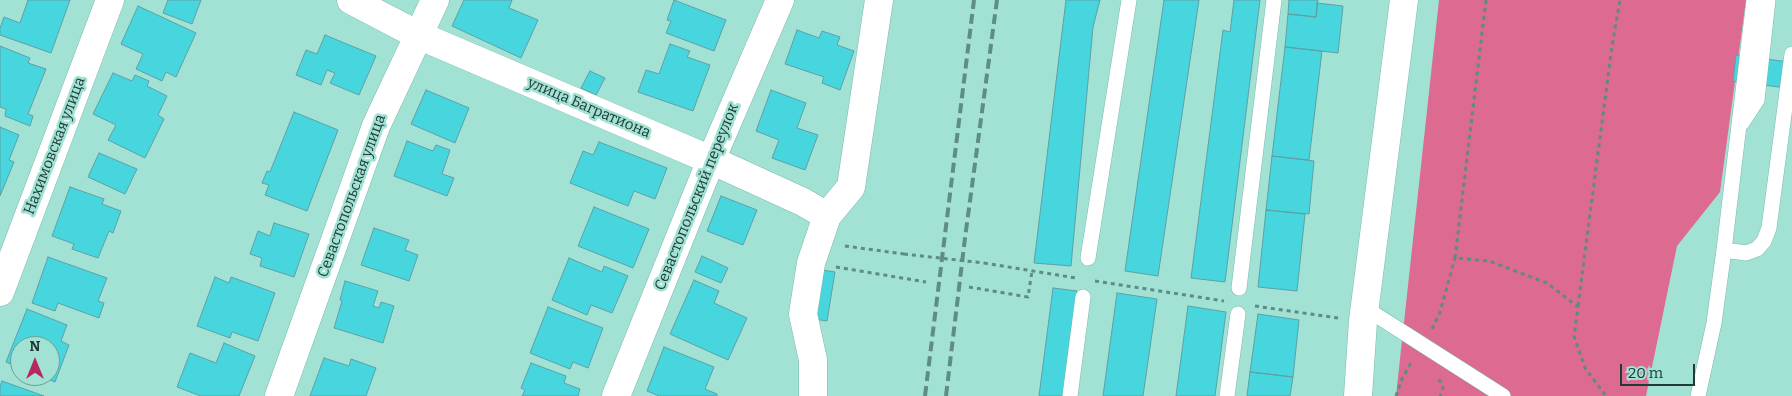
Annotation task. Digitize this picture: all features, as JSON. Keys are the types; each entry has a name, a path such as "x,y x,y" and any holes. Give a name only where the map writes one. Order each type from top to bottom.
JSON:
{"street":[{"name":"Нахимовская улица","path":"0,292 110,0"},
{"name":"улица Багратиона","path":"351,0 418,36 711,160 803,202 827,216"},
{"name":"Севастопольская улица","path":"279,396 376,126 435,0"},
{"name":"Севастопольский переулок","path":"616,396 711,160 780,0"},
{"path":"813,396 813,360 803,314 814,252 827,216 851,187 879,0"},
{"path":"1358,396 1364,314 1404,0"}],"lane":[{"path":"1088,258 1129,0"},
{"path":"1239,288 1274,0"},
{"path":"1698,396 1714,323 1754,0"},
{"path":"1739,127 1757,100 1768,0"},
{"path":"1724,250 1746,253 1757,249 1764,241 1769,228 1792,54"},
{"path":"1070,396 1083,297"},
{"path":"1227,396 1242,309"},
{"path":"1364,314 1424,346 1503,396"}],"path":[{"path":"1396,396 1411,363 1424,346 1440,312 1455,258 1486,0"},
{"path":"1606,396 1585,368 1574,336 1612,46 1620,0"},
{"path":"814,252 904,254 984,263 1080,279"},
{"path":"814,252 926,282"},
{"path":"1455,258 1489,261 1547,283 1578,307"},
{"path":"969,287 1028,297 1032,271"},
{"path":"1090,280 1226,302"},
{"path":"1242,309 1364,314"}],"shaded area":[{"path":"1439,0 1746,0 1720,192 1677,246 1646,396 1396,396"}],"building":[{"path":"28,0 70,0 51,53 0,35 0,28 4,17 20,23"},
{"path":"168,0 201,0 192,24 163,13"},
{"path":"464,0 512,0 509,8 538,20 521,58 452,26"},
{"path":"674,0 726,20 714,51 666,33 671,21 667,20"},
{"path":"1066,0 1100,0 1093,27 1071,266 1034,263"},
{"path":"1164,0 1199,0 1158,276 1125,271"},
{"path":"1234,0 1260,0 1225,282 1191,278 1223,30 1230,32"},
{"path":"1289,0 1318,0 1316,17 1288,14"},
{"path":"1317,3 1343,6 1338,53 1285,47 1288,14 1316,17"},
{"path":"138,6 196,33 176,77 166,72 162,81 136,69 143,54 121,44"},
{"path":"797,30 819,38 822,31 840,37 837,45 854,51 840,90 822,83 824,77 785,64"},
{"path":"325,35 376,56 359,95 330,83 335,73 327,70 321,85 296,75 306,50 317,54"},
{"path":"670,44 690,51 687,57 710,65 693,111 638,92 646,70 659,74"},
{"path":"0,46 30,58 28,63 46,69 28,114 33,116 30,126 5,116 6,109 0,107"},
{"path":"1285,47 1322,51 1309,160 1272,156"},
{"path":"1736,55 1789,62 1786,88 1733,81"},
{"path":"590,71 605,78 596,95 581,88"},
{"path":"113,73 132,81 135,75 149,81 147,86 167,96 158,115 164,119 145,158 108,140 116,125 93,114"},
{"path":"426,90 469,108 455,143 411,124"},
{"path":"771,90 806,103 797,128 818,135 805,170 772,158 779,140 756,131"},
{"path":"294,112 338,130 307,211 265,195 269,185 262,183 267,171 270,172"},
{"path":"0,127 19,135 9,160 14,162 0,196"},
{"path":"407,141 433,151 436,145 450,150 442,174 454,178 447,196 394,176"},
{"path":"599,142 667,168 655,199 634,191 628,206 570,183 583,151 593,155"},
{"path":"99,153 137,169 125,194 88,177"},
{"path":"1272,156 1314,161 1309,214 1266,210"},
{"path":"70,187 104,199 102,204 121,211 113,233 109,231 98,258 72,249 74,244 52,236"},
{"path":"721,196 757,210 743,245 707,231"},
{"path":"594,207 649,229 633,268 578,246"},
{"path":"1266,210 1305,214 1297,291 1258,287"},
{"path":"274,223 309,234 294,277 260,266 262,258 250,254 258,231 270,236"},
{"path":"374,228 409,240 405,250 418,255 409,281 361,265"},
{"path":"702,256 728,268 721,283 695,272"},
{"path":"48,257 107,278 98,301 104,303 99,318 58,303 55,311 32,303"},
{"path":"569,258 602,272 604,266 628,276 612,313 591,305 587,315 552,300"},
{"path":"816,269 835,272 827,321 808,318"},
{"path":"215,277 229,283 231,277 275,293 258,341 232,332 230,338 197,326"},
{"path":"694,280 719,291 714,303 747,318 728,360 670,334"},
{"path":"345,281 378,291 373,306 379,308 381,302 394,306 383,343 334,328 342,301 340,300"},
{"path":"1053,288 1077,291 1063,396 1039,396"},
{"path":"1117,293 1157,299 1143,396 1103,396"},
{"path":"1188,306 1226,312 1215,396 1176,396"},
{"path":"548,307 603,328 588,368 573,362 570,369 530,353"},
{"path":"27,309 67,325 61,341 69,345 60,369 60,336 16,336"},
{"path":"1258,314 1299,320 1293,377 1250,372"},
{"path":"224,343 255,356 239,396 201,396 177,387 190,353 216,363"},
{"path":"664,347 714,367 705,389 717,394 717,396 659,396 647,391"},
{"path":"10,352 10,364 6,362"},
{"path":"324,358 349,366 351,359 376,368 366,396 310,396"},
{"path":"531,363 566,376 564,383 580,389 578,396 522,396 525,390 521,388"},
{"path":"1250,372 1293,377 1290,396 1247,396"},
{"path":"2,381 10,384 10,386 16,386 44,396 0,396"}],"railway":[{"path":"925,396 974,0"},
{"path":"946,396 997,0"}]}
